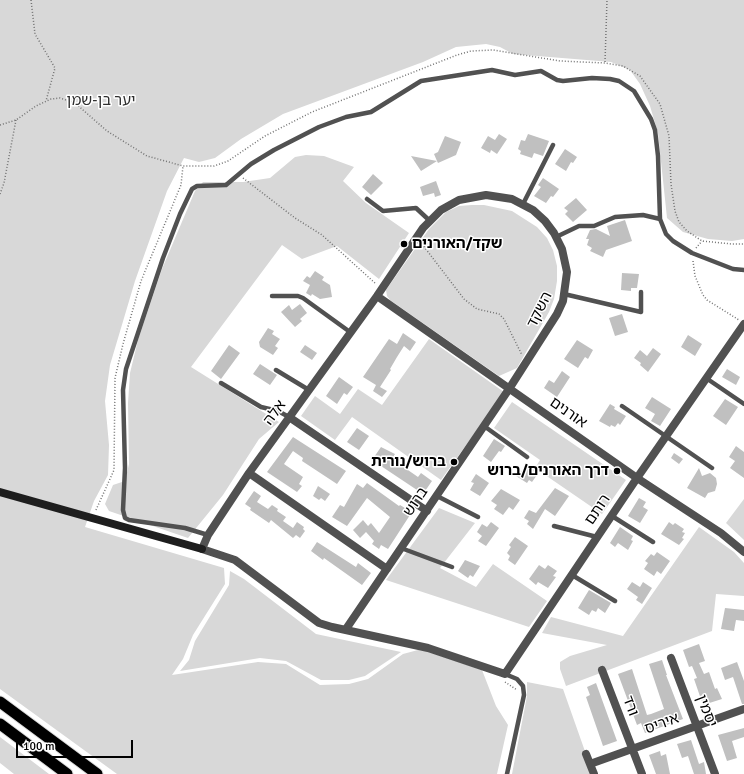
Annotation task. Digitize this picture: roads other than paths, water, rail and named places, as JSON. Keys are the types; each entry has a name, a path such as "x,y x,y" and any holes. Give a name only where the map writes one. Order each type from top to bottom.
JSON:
{"highway":[{"path":"0,702 97,774"},
{"path":"0,724 67,774"}],"main road":[{"path":"0,492 202,549"}],"street":[{"name":"השקד","path":"379,293 416,238 441,210 459,200 473,196 499,196 523,204 545,221 556,237 566,260 567,272 564,294 557,314 509,389"},
{"name":"אלה","path":"202,549 208,535 249,473 379,293"},
{"name":"אורנים","path":"379,293 509,389 637,478 721,533 744,552"},
{"name":"רותם","path":"506,674 637,478 744,323"},
{"name":"ברוש","path":"346,629 509,389"},
{"path":"289,417 427,511"},
{"path":"249,473 387,569"},
{"path":"202,549 235,560 319,623 435,650 506,674"},
{"name":"יסמין","path":"671,658 715,774"},
{"name":"ורד","path":"602,670 642,774"},
{"name":"איריס","path":"590,764 744,709"},
{"path":"586,754 594,774"}],"lane":[{"path":"208,535 185,528 125,518 123,510 125,468 123,390 126,369 163,258 185,203 192,189 197,186 226,185 237,174 274,150 319,127 346,117 371,112 421,81 492,70 515,75 541,71 557,80 563,81 592,78 610,79 619,81 634,92 651,119 655,130 658,156 660,219 666,234 672,241 692,253 733,269 744,270"},
{"path":"523,204 553,145"},
{"path":"367,199 379,210 383,211 416,208 430,221"},
{"path":"556,237 579,226 594,226 615,217 643,215 660,219"},
{"path":"564,294 641,312 641,292"},
{"path":"272,296 298,296 303,298 350,332"},
{"path":"276,370 308,390"},
{"path":"706,378 744,404"},
{"path":"221,383 261,406 278,411 289,417"},
{"path":"622,406 712,468"},
{"path":"484,426 528,457"},
{"path":"437,496 478,517"},
{"path":"612,516 653,542"},
{"path":"554,526 597,537"},
{"path":"401,548 452,567"},
{"path":"572,575 615,601"},
{"path":"506,674 517,679 523,686 524,695 507,774"}],"place":[{"name":"שקד/האורנים","path":"404,244"},
{"name":"ברוש/נורית","path":"454,462"},
{"name":"דרך האורנים/ברוש","path":"617,471"}],"park label":[{"name":"יער בן-שמן","path":"101,101"}]}
